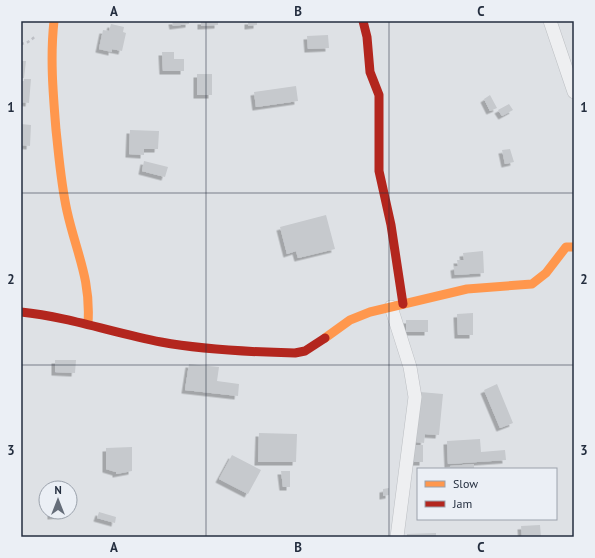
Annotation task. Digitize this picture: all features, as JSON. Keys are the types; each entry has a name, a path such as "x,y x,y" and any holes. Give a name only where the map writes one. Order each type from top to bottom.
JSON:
{"street":[{"path":"54,21 50,61 60,169 67,212 83,259 87,280 90,309 88,322"},
{"path":"363,21 367,37 370,67 379,95 379,171 391,224 397,305 415,397 397,537"},
{"path":"550,21 574,92"},
{"path":"21,312 88,322 144,338 180,345 221,350 295,353 310,348 350,320 397,305 467,289 528,286 538,281 546,273 562,250 566,247 574,247"}],"building":[{"path":"172,21 189,21 189,24 173,26"},
{"path":"201,21 218,21 218,25 201,26"},
{"path":"248,21 257,21 257,25 248,26"},
{"path":"111,24 124,27 123,32 126,33 122,51 112,49 112,52 99,49 103,30 109,31"},
{"path":"328,35 329,48 308,49 307,36"},
{"path":"162,52 174,52 174,59 184,59 184,71 163,71"},
{"path":"21,61 26,61 24,78 21,78"},
{"path":"197,74 212,74 212,95 197,95"},
{"path":"24,79 31,79 29,103 21,102 21,81 24,81"},
{"path":"296,86 298,101 256,107 254,92"},
{"path":"490,95 497,108 490,111 484,99"},
{"path":"509,104 513,110 502,116 498,110"},
{"path":"21,124 31,125 30,146 21,145"},
{"path":"130,130 159,131 158,149 144,149 144,155 129,154"},
{"path":"510,149 514,162 505,164 502,150"},
{"path":"144,161 168,167 165,177 142,171"},
{"path":"326,215 335,249 298,258 296,251 287,254 280,227"},
{"path":"483,251 484,273 455,275 454,267 458,266 457,260 464,260 463,253"},
{"path":"473,313 473,335 458,335 457,314"},
{"path":"406,320 428,320 428,332 406,332"},
{"path":"55,360 76,360 75,373 55,372"},
{"path":"189,364 219,367 217,381 239,384 238,396 185,390"},
{"path":"497,384 513,423 500,428 484,390"},
{"path":"420,392 443,394 439,435 425,434 424,443 416,442"},
{"path":"259,433 297,434 296,462 258,462"},
{"path":"480,439 481,452 505,450 506,460 448,464 447,441"},
{"path":"415,445 423,445 423,462 414,462"},
{"path":"132,447 132,471 116,474 116,472 106,469 106,448"},
{"path":"232,455 261,470 248,494 219,479"},
{"path":"474,464 474,468 450,468 450,466"},
{"path":"281,471 290,471 290,487 283,487"},
{"path":"389,488 389,495 383,496 383,489"},
{"path":"99,512 116,517 115,523 97,518"},
{"path":"540,525 541,537 522,537 521,526"},
{"path":"436,533 436,537 407,537 407,534"}],"traffic: slow":[{"path":"54,21 52,75 59,160 67,211 85,279 88,323"},
{"path":"325,338 350,320 370,312 467,289 532,284 546,273 566,247 574,247"}],"traffic: jam":[{"path":"363,21 367,37 370,72 379,95 379,171 391,225 403,304"},
{"path":"21,312 74,321 161,342 211,349 295,353 305,351 325,338"}]}
